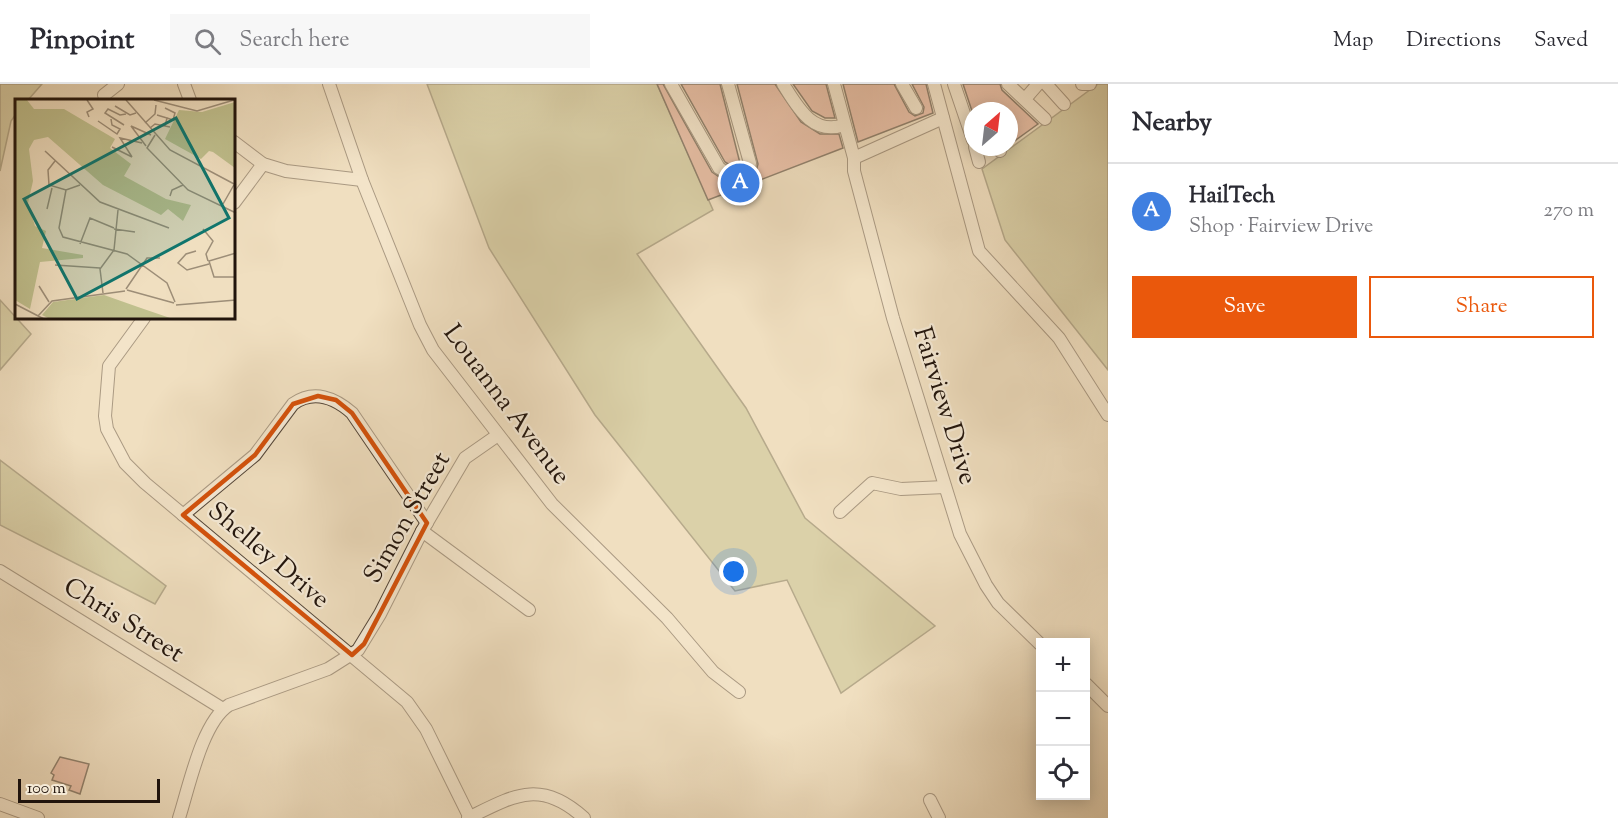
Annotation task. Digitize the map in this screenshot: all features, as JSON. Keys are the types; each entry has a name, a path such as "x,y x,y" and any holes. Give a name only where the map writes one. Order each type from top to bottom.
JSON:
{"street":[{"path":"104,95 118,84"},
{"path":"184,84 190,99"},
{"name":"Louanna Avenue","path":"329,84 362,180 425,336 552,504 667,618 713,672 739,692"},
{"path":"671,84 719,168 735,178 748,173 750,163 728,84"},
{"path":"783,84 812,122 827,127 843,125"},
{"name":"Fairview Drive","path":"834,84 843,125 854,158 854,171 874,250 960,534 986,585 1016,622 1036,640"},
{"path":"902,84 916,108"},
{"path":"934,84 979,250 1059,338 1108,415"},
{"path":"954,84 964,110"},
{"path":"1008,84 1046,119"},
{"path":"1025,99 1038,84"},
{"path":"1046,84 1064,104"},
{"path":"1082,84 1090,84"},
{"path":"854,158 943,118"},
{"path":"236,144 263,164 286,171 362,180"},
{"path":"978,156 980,162"},
{"path":"236,199 263,164"},
{"name":"Shelley Drive","path":"143,320 109,366 105,420 130,470 407,702 416,712 469,818"},
{"path":"183,515 255,456 293,404 299,400 318,396 336,400 352,413 424,527 529,610"},
{"name":"Simon Street","path":"223,709 328,669 352,655 364,644 424,527 465,458 498,435"},
{"path":"840,512 872,483 901,489 945,487"},
{"name":"Chris Street","path":"0,571 223,709"},
{"path":"1090,688 1108,706"},
{"path":"179,818 212,722 223,709"},
{"path":"469,818 519,794 535,793 556,801 584,818"},
{"path":"930,800 939,818"},
{"path":"0,804 38,818"}],"highlighted area":[{"path":"318,396 336,400 352,413 427,523 364,644 352,655 183,515 255,455 293,404"}],"green space":[{"path":"0,84 42,84 29,99 15,99 15,115 11,121 0,171"},
{"path":"427,84 657,84 713,210 637,254 746,408 805,518 935,626 841,693 787,580 735,591 595,415 489,248"},
{"path":"1098,84 1108,84 1108,370 1005,240 982,169 1000,156 1018,156 1018,143"},
{"path":"0,300 15,316 15,320 18,320 31,334 0,370"},
{"path":"0,460 166,586 155,604 0,525"}],"building":[{"path":"657,84 663,84 712,172 731,185 738,186 754,179 758,164 737,84 775,84 801,122 820,134 839,134 843,148 708,200"},
{"path":"681,84 720,84 741,167 736,169 725,162"},
{"path":"793,84 826,84 835,118 825,118 812,111"},
{"path":"843,84 894,84 909,112 915,116 923,113 924,107 912,84 926,84 933,113 858,142"},
{"path":"963,84 1000,84 1002,90 1015,102 969,102"},
{"path":"1018,105 1038,124 1018,138"},
{"path":"60,757 89,764 80,794 69,790 71,786 52,780 54,775 51,773"}],"place":[{"name":"HailTech","path":"740,183"}]}
